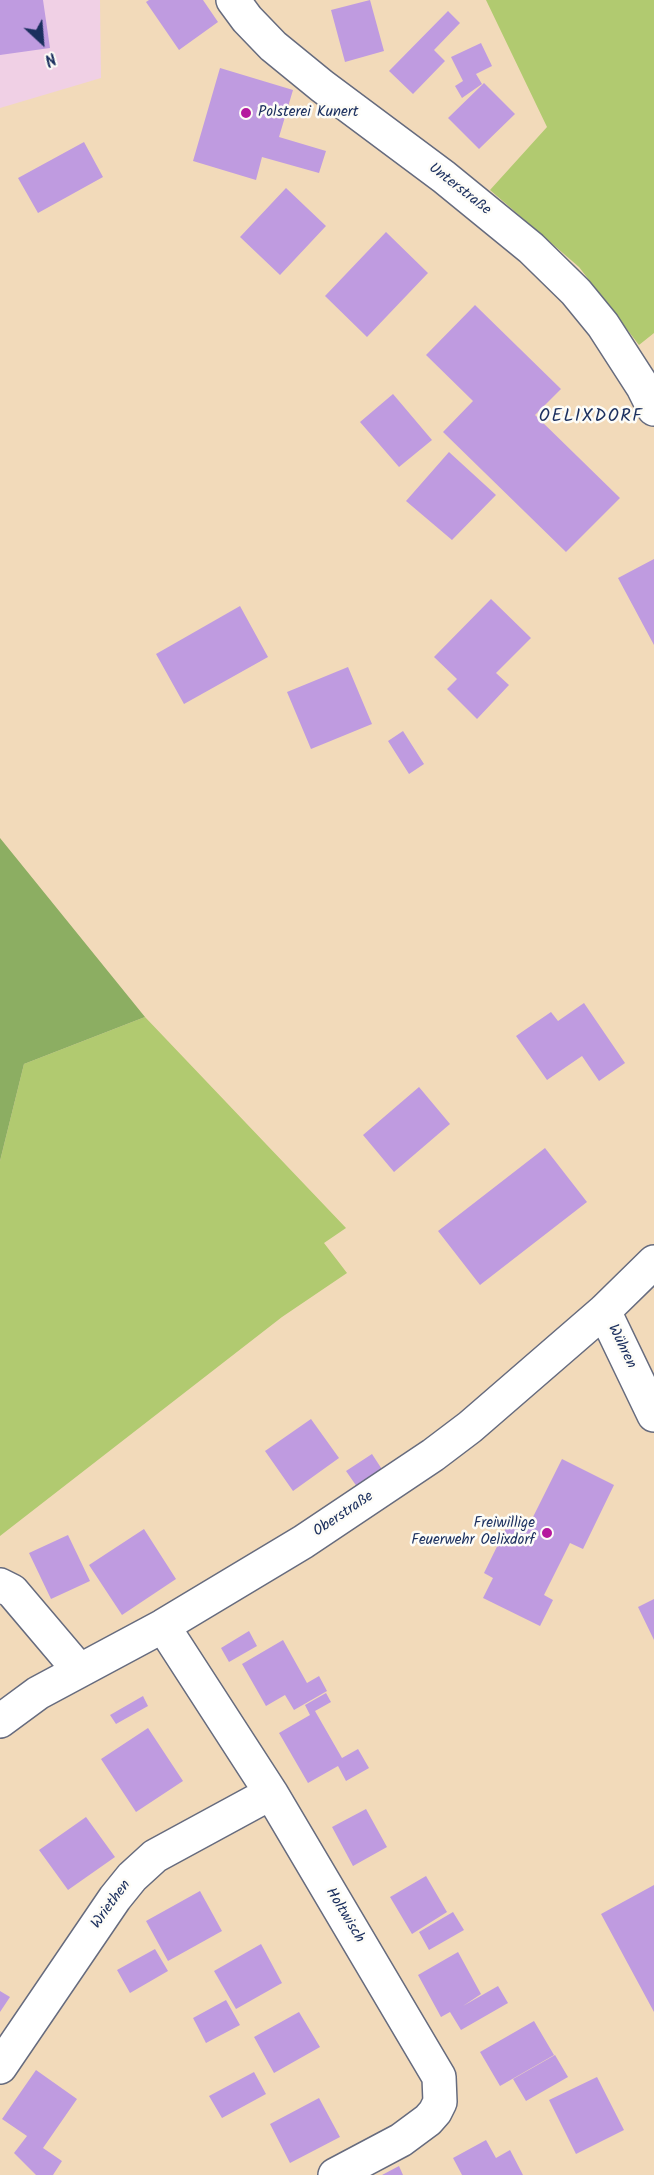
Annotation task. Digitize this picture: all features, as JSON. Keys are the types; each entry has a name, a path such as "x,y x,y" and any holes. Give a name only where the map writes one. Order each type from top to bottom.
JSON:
{"street":[{"name":"Unterstraße","path":"233,0 247,19 273,46 452,184 531,248 569,284 603,325 643,387 654,409"},
{"name":"Oberstraße","path":"0,1721 38,1693 164,1626 303,1542 434,1455 470,1427 604,1311 654,1262"},
{"name":"Wühren","path":"604,1311 654,1415"},
{"path":"0,1585 12,1592 80,1670"},
{"name":"Holtwisch","path":"164,1626 271,1793 439,2077 440,2102 428,2120 401,2140 335,2175"},
{"name":"Wriethen","path":"0,2067 132,1876 155,1856 271,1793"}],"shaded area":[{"path":"0,0 100,0 101,78 0,108"}],"green space":[{"path":"486,0 654,0 654,333 639,345 579,267 490,190 547,127"},
{"path":"0,838 145,1017 24,1064 0,1161"},
{"path":"145,1017 346,1228 324,1243 347,1273 282,1317 0,1536 0,1161 24,1064"}],"building":[{"path":"0,0 43,0 50,48 0,55"},
{"path":"149,0 203,0 218,22 179,50 146,2"},
{"path":"370,0 384,51 345,62 331,10"},
{"path":"448,11 460,23 434,50 445,61 413,94 389,71"},
{"path":"481,43 492,66 476,74 482,84 462,98 455,86 463,81 451,57"},
{"name":"Polsterei Kunert","path":"220,68 293,90 279,137 326,151 319,173 262,157 256,180 193,161"},
{"path":"484,83 515,114 479,149 448,118"},
{"path":"84,142 103,177 38,213 18,178"},
{"path":"286,188 326,226 280,275 240,237"},
{"path":"386,232 428,273 367,337 325,296"},
{"path":"475,305 561,389 535,415 620,498 566,552 443,432 473,401 426,355"},
{"path":"393,394 432,440 399,467 360,422"},
{"path":"449,452 496,495 452,540 406,501"},
{"path":"654,559 654,645 618,578"},
{"path":"491,599 531,638 496,673 509,685 477,719 447,689 457,679 434,657"},
{"path":"240,606 268,657 184,704 156,654"},
{"path":"348,667 372,724 311,749 287,692"},
{"path":"403,731 424,764 409,774 388,741"},
{"path":"584,1003 625,1063 599,1081 582,1056 547,1080 516,1036 551,1012 558,1021"},
{"path":"419,1087 450,1124 394,1172 363,1135"},
{"path":"545,1148 587,1202 480,1285 438,1231"},
{"path":"311,1419 339,1458 293,1491 265,1451"},
{"path":"372,1454 387,1477 362,1494 346,1471"},
{"name":"Freiwillige Feuerwehr Oelixdorf","path":"562,1459 614,1485 583,1549 570,1543 544,1595 553,1600 540,1626 483,1598 493,1578 484,1573 513,1514 530,1523"},
{"path":"144,1529 176,1579 122,1615 89,1565"},
{"path":"68,1535 90,1581 51,1599 29,1553"},
{"path":"654,1599 654,1640 638,1607"},
{"path":"249,1631 257,1646 229,1662 221,1648"},
{"path":"283,1640 307,1683 319,1676 327,1691 294,1710 285,1695 266,1706 242,1664"},
{"path":"326,1693 331,1702 315,1711 342,1758 358,1749 369,1768 346,1781 338,1766 308,1783 279,1733 310,1715 305,1705"},
{"path":"143,1696 148,1706 116,1724 110,1715"},
{"path":"148,1728 183,1781 136,1812 101,1759"},
{"path":"366,1809 387,1847 353,1866 332,1827"},
{"path":"86,1817 115,1857 68,1890 39,1850"},
{"path":"426,1876 447,1912 412,1934 390,1897"},
{"path":"654,1885 654,2012 601,1914"},
{"path":"200,1891 222,1931 168,1961 146,1921"},
{"path":"453,1912 464,1930 429,1950 419,1932"},
{"path":"261,1944 282,1983 236,2009 214,1971"},
{"path":"155,1949 168,1971 130,1993 117,1970"},
{"path":"458,1952 481,1994 463,2006 498,1986 508,2003 461,2030 450,2012 441,2017 418,1975"},
{"path":"0,1991 10,1997 0,2012"},
{"path":"226,2000 240,2025 206,2043 193,2018"},
{"path":"299,2012 320,2047 274,2073 254,2037"},
{"path":"534,2021 554,2055 500,2086 480,2052"},
{"path":"555,2055 568,2077 526,2101 513,2079"},
{"path":"36,2070 77,2099 43,2148 62,2161 53,2175 36,2175 14,2153 27,2136 2,2119"},
{"path":"254,2072 266,2094 222,2118 209,2096"},
{"path":"597,2077 624,2130 576,2154 549,2100"},
{"path":"319,2098 340,2137 290,2163 270,2124"},
{"path":"486,2140 496,2158 510,2150 523,2175 462,2175 453,2158"},
{"path":"399,2166 403,2175 382,2175"}],"place":[{"name":"Polsterei Kunert","path":"246,113"},
{"name":"Freiwillige Feuerwehr Oelixdorf","path":"547,1533"}],"district":[{"name":"OELIXDORF","path":"591,418"}]}
